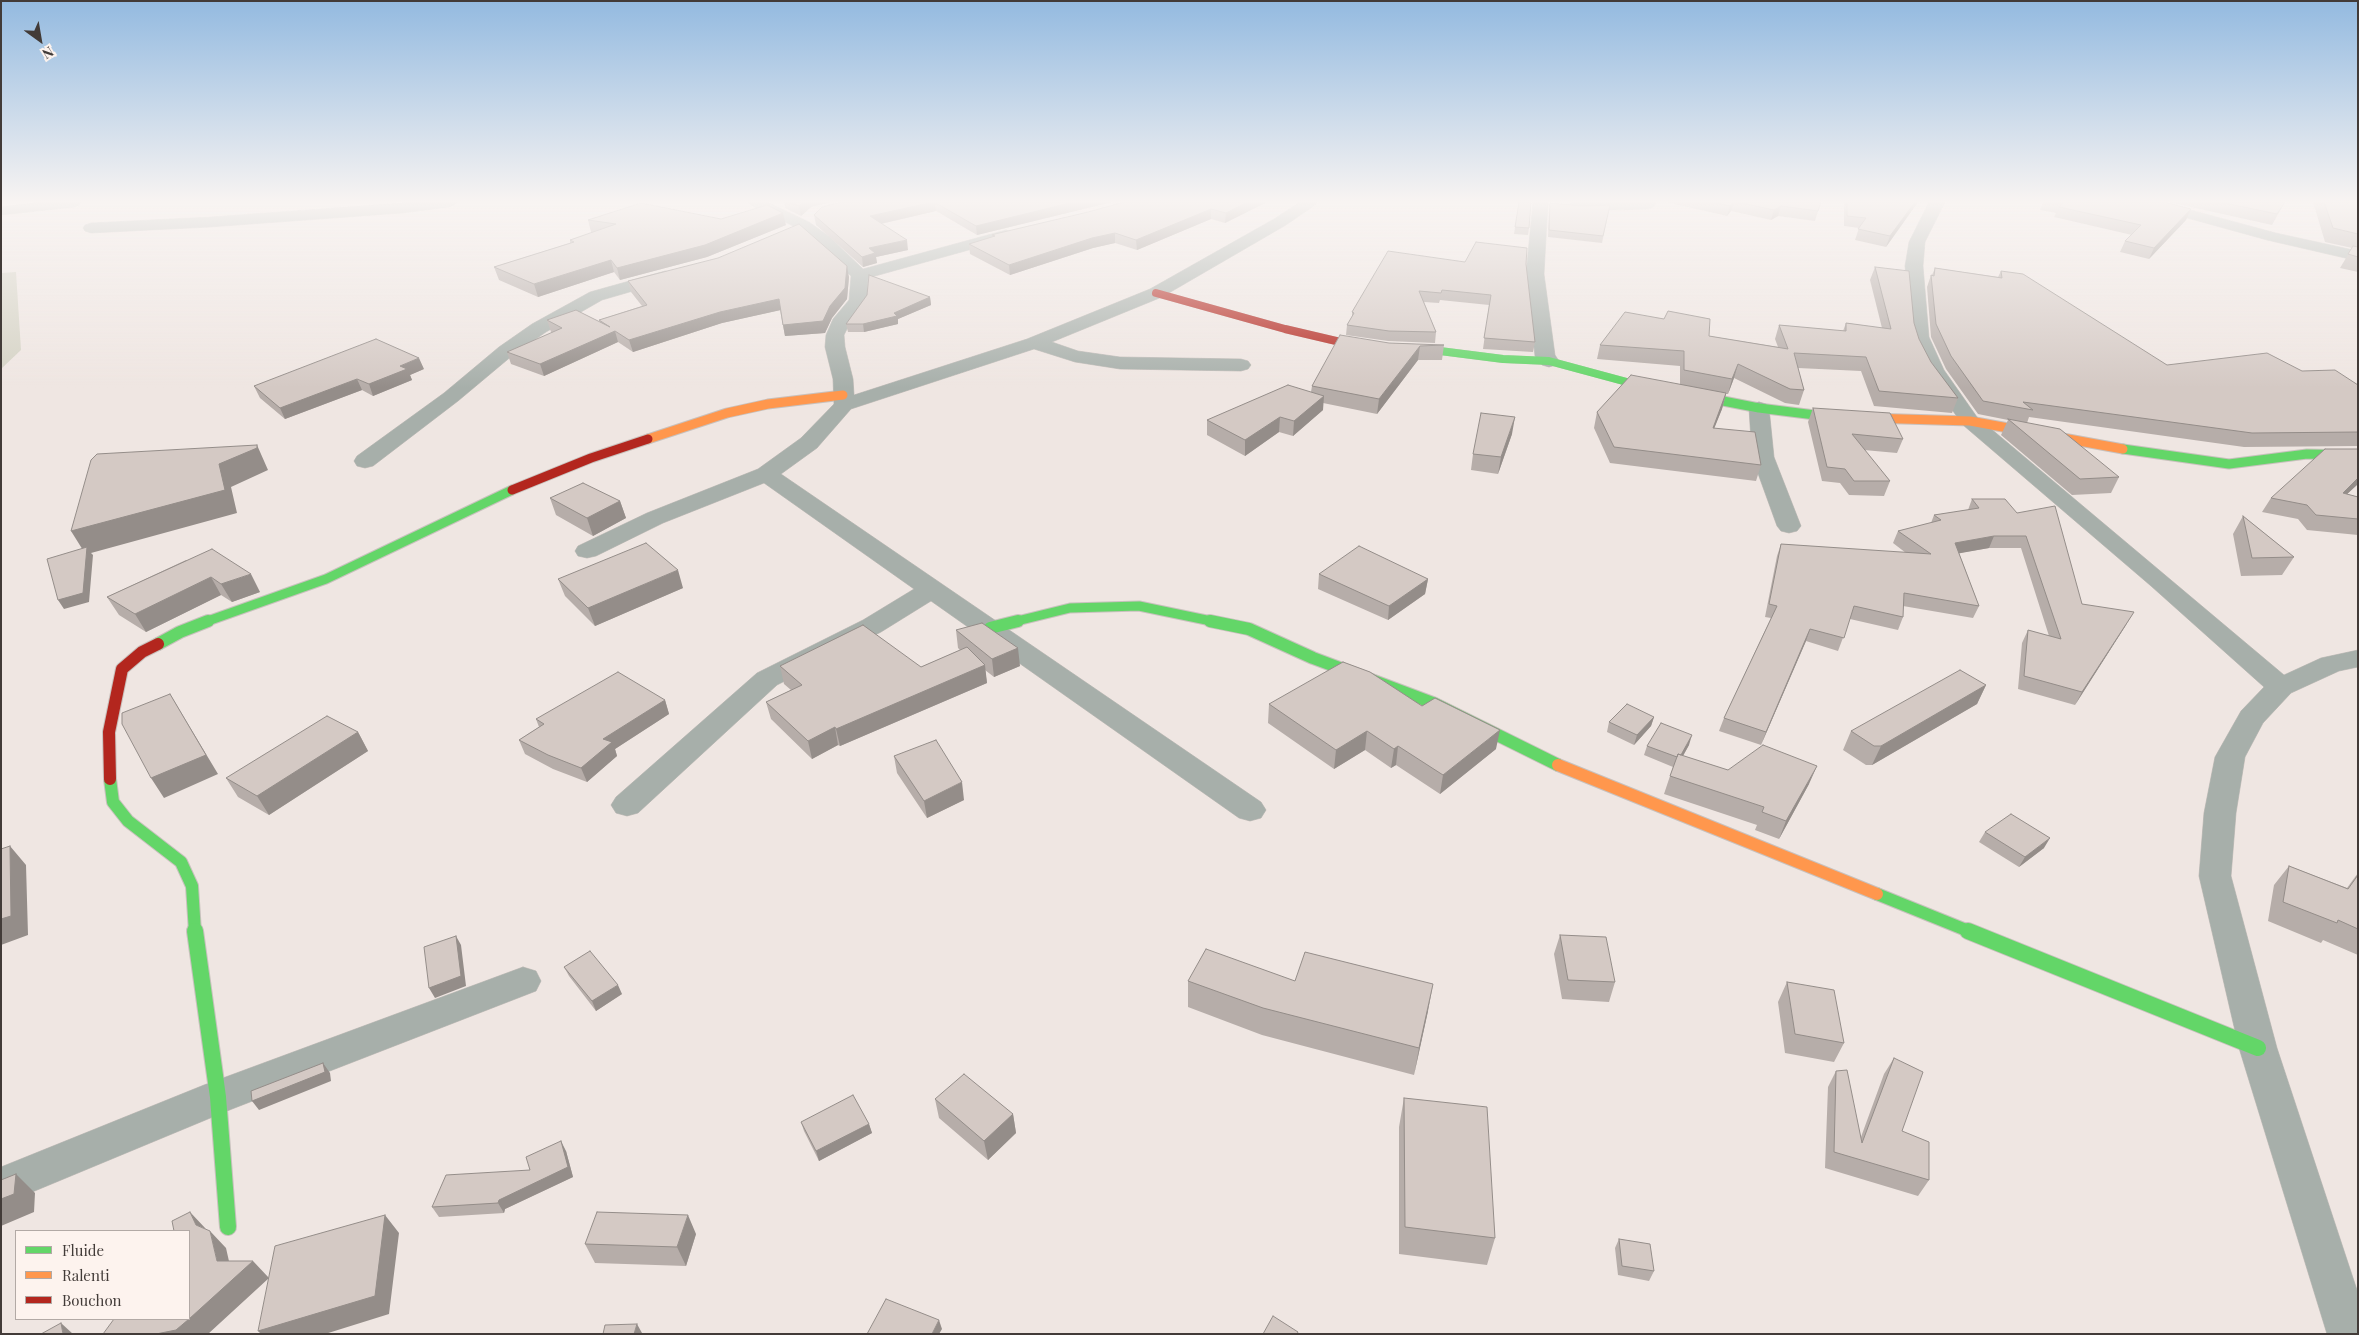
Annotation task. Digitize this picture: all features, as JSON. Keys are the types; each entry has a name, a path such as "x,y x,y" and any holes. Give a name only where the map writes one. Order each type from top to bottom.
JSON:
{"street":[{"path":"849,264 860,275"},
{"path":"860,275 899,264"},
{"path":"228,1228 218,1097 193,919 192,886 180,862 128,821 114,802 109,775 109,732 122,669 142,652 180,632 326,579 466,510 591,458 727,413 768,404 844,400 1034,343 1156,293 1206,264"},
{"path":"1536,264 1535,274 1545,356 1549,361"},
{"path":"1914,264 1920,337 1925,353 1934,371 1970,421 2160,581 2281,687"},
{"path":"365,461 506,351 573,307 615,289 686,271"},
{"path":"587,551 655,518 766,474 809,443 844,400 844,379 835,347 835,335 842,319 858,301 860,275"},
{"path":"1156,293 1285,329 1349,344 1388,349 1440,351 1504,359 1549,361 1630,383 1758,408 1831,416 1970,421 2153,455 2221,464 2256,462 2308,454 2358,455"},
{"path":"1034,343 1075,356 1120,364 1241,365"},
{"path":"1758,408 1763,457 1789,526"},
{"path":"766,474 933,588 1250,810"},
{"path":"627,804 767,679 815,652 872,626 933,588"},
{"path":"990,628 1070,608 1140,606 1249,628 1313,658 1433,703 1553,763 2258,1048"},
{"path":"2349,1334 2258,1048 2215,876 2220,813 2230,756 2251,718 2281,687 2331,664 2358,658"},
{"path":"1,1186 218,1097 523,981"}],"shaded area":[{"path":"16,272 21,350 1,369 1,273"}],"building":[{"path":"503,264 597,264 534,284 494,267"},
{"path":"614,264 631,264 617,268"},
{"path":"693,264 845,264 847,266 845,288 830,306 823,321 783,325 779,299 720,312 629,340 615,331 540,364 507,352 562,328 547,320 576,310 610,327 599,320 647,305 628,281"},
{"path":"1380,264 1526,264 1535,342 1484,338 1491,295 1442,290 1441,293 1419,291 1436,332 1389,331 1347,325 1354,313 1352,312"},
{"path":"1875,267 1909,271 1914,323 1919,339 1931,362 1958,398 1879,391 1866,357 1794,353 1804,390 1790,389 1738,364 1732,379 1684,370 1684,351 1600,345 1625,312 1664,319 1668,311 1710,319 1709,336 1788,349 1779,325 1846,331 1846,323 1891,329"},
{"path":"1935,268 2002,278 2001,271 2023,274 2167,365 2267,353 2302,371 2335,370 2358,385 2358,432 2252,433 2023,402 2033,410 1983,401 1951,356 1936,324 1931,275 1934,276"},
{"path":"869,275 930,297 894,313 897,316 863,324 846,324 867,295"},
{"path":"1340,335 1389,343 1444,345 1420,346 1379,399 1312,386"},
{"path":"376,339 419,358 400,366 407,369 369,384 357,379 280,408 254,386"},
{"path":"1631,375 1726,393 1713,428 1755,432 1761,465 1614,447 1597,412"},
{"path":"1288,385 1324,396 1294,421 1280,417 1245,440 1207,420"},
{"path":"1813,408 1890,413 1903,439 1852,434 1890,481 1854,481 1845,469 1827,467"},
{"path":"1481,413 1515,417 1501,457 1473,454"},
{"path":"2008,419 2060,429 2119,477 2080,479"},
{"path":"257,445 257,448 219,464 225,490 71,531 91,460 97,454"},
{"path":"2325,449 2358,449 2358,478 2343,493 2358,497 2358,519 2316,515 2307,505 2271,498"},
{"path":"583,483 620,501 587,518 550,498"},
{"path":"1972,499 2005,499 2017,513 2055,506 2082,604 2134,612 2082,692 2024,676 2028,630 2061,639 2026,536 1994,536 1955,543 1979,606 1904,593 1903,617 1854,606 1844,638 1810,629 1766,732 1724,718 1777,606 1769,604 1781,544 1931,554 1898,531 1941,520 1934,515 1979,508"},
{"path":"2243,516 2294,557 2252,558"},
{"path":"646,543 678,570 588,608 558,579"},
{"path":"1359,546 1428,579 1389,606 1319,574"},
{"path":"87,547 83,593 58,600 47,559"},
{"path":"212,549 251,574 221,584 211,577 135,614 107,597"},
{"path":"982,623 1018,648 992,659 956,630"},
{"path":"863,625 921,667 967,647 985,665 836,729 835,727 808,741 766,702 802,685 780,666"},
{"path":"1343,662 1370,672 1422,706 1435,698 1500,730 1443,775 1398,746 1394,749 1367,731 1336,750 1269,704"},
{"path":"1960,670 1986,685 1881,746 1874,746 1851,731"},
{"path":"618,672 665,700 603,739 612,742 581,768 548,755 519,740 544,724 536,719"},
{"path":"170,694 206,755 151,778 122,724 122,713"},
{"path":"1627,704 1654,717 1637,735 1609,722"},
{"path":"327,716 358,732 257,796 226,778"},
{"path":"1661,723 1692,735 1681,755 1678,754 1677,757 1647,746"},
{"path":"936,740 962,782 924,801 894,756"},
{"path":"1763,745 1817,766 1786,821 1762,812 1764,807 1670,776 1678,754 1728,770"},
{"path":"2011,814 2050,838 2025,857 1985,832"},
{"path":"10,846 11,916 1,919 1,849"},
{"path":"2289,866 2348,889 2358,875 2358,929 2338,920 2337,923 2283,902"},
{"path":"1560,935 1606,937 1615,982 1568,980"},
{"path":"456,936 461,976 429,988 424,947"},
{"path":"1206,949 1295,981 1305,952 1433,984 1419,1048 1263,1008 1188,981"},
{"path":"590,951 618,985 592,1001 564,967"},
{"path":"1787,982 1834,990 1844,1043 1795,1034"},
{"path":"1894,1058 1923,1072 1902,1131 1929,1142 1929,1180 1834,1152 1836,1071 1847,1070 1862,1143"},
{"path":"323,1063 325,1072 252,1101 251,1091"},
{"path":"964,1074 1013,1114 984,1141 935,1099"},
{"path":"853,1095 869,1124 816,1151 801,1122"},
{"path":"1404,1098 1487,1107 1495,1238 1405,1227"},
{"path":"561,1141 568,1167 499,1200 498,1203 432,1207 446,1175 530,1170 526,1157"},
{"path":"16,1174 14,1194 1,1199 1,1180"},
{"path":"190,1212 196,1225 210,1231 217,1261 253,1261 190,1318 190,1230 174,1230 172,1221"},
{"path":"597,1212 688,1215 677,1247 585,1244"},
{"path":"385,1215 375,1296 258,1331 275,1246"},
{"path":"1619,1239 1650,1244 1654,1271 1622,1266"},
{"path":"886,1299 939,1320 932,1334 867,1334"},
{"path":"1273,1316 1298,1332 1297,1334 1263,1334"},
{"path":"113,1320 188,1320 176,1330 156,1334 103,1334"},
{"path":"61,1323 63,1334 41,1334"},
{"path":"637,1324 634,1334 603,1334 605,1325"}],"traffic: fast":[{"path":"1385,349 1440,351 1503,359 1549,361 1630,383 1759,408 1831,417 1869,418"},
{"path":"2123,449 2229,464 2307,454 2358,455"},
{"path":"158,644 180,632 228,613 326,579 512,490"},
{"path":"990,628 1070,608 1139,606 1249,629 1313,658 1433,703 1558,765"},
{"path":"110,779 113,802 128,821 181,862 192,886 193,919 218,1097 228,1227"},
{"path":"1877,894 2258,1048"}],"traffic: slow":[{"path":"648,439 727,413 768,404 843,395"},
{"path":"1869,418 1970,421 2123,449"},
{"path":"1558,765 1877,894"}],"traffic: jam":[{"path":"1156,293 1285,329 1349,344 1385,349"},
{"path":"512,490 591,458 648,439"},
{"path":"110,779 109,732 122,669 142,652 158,644"}]}
